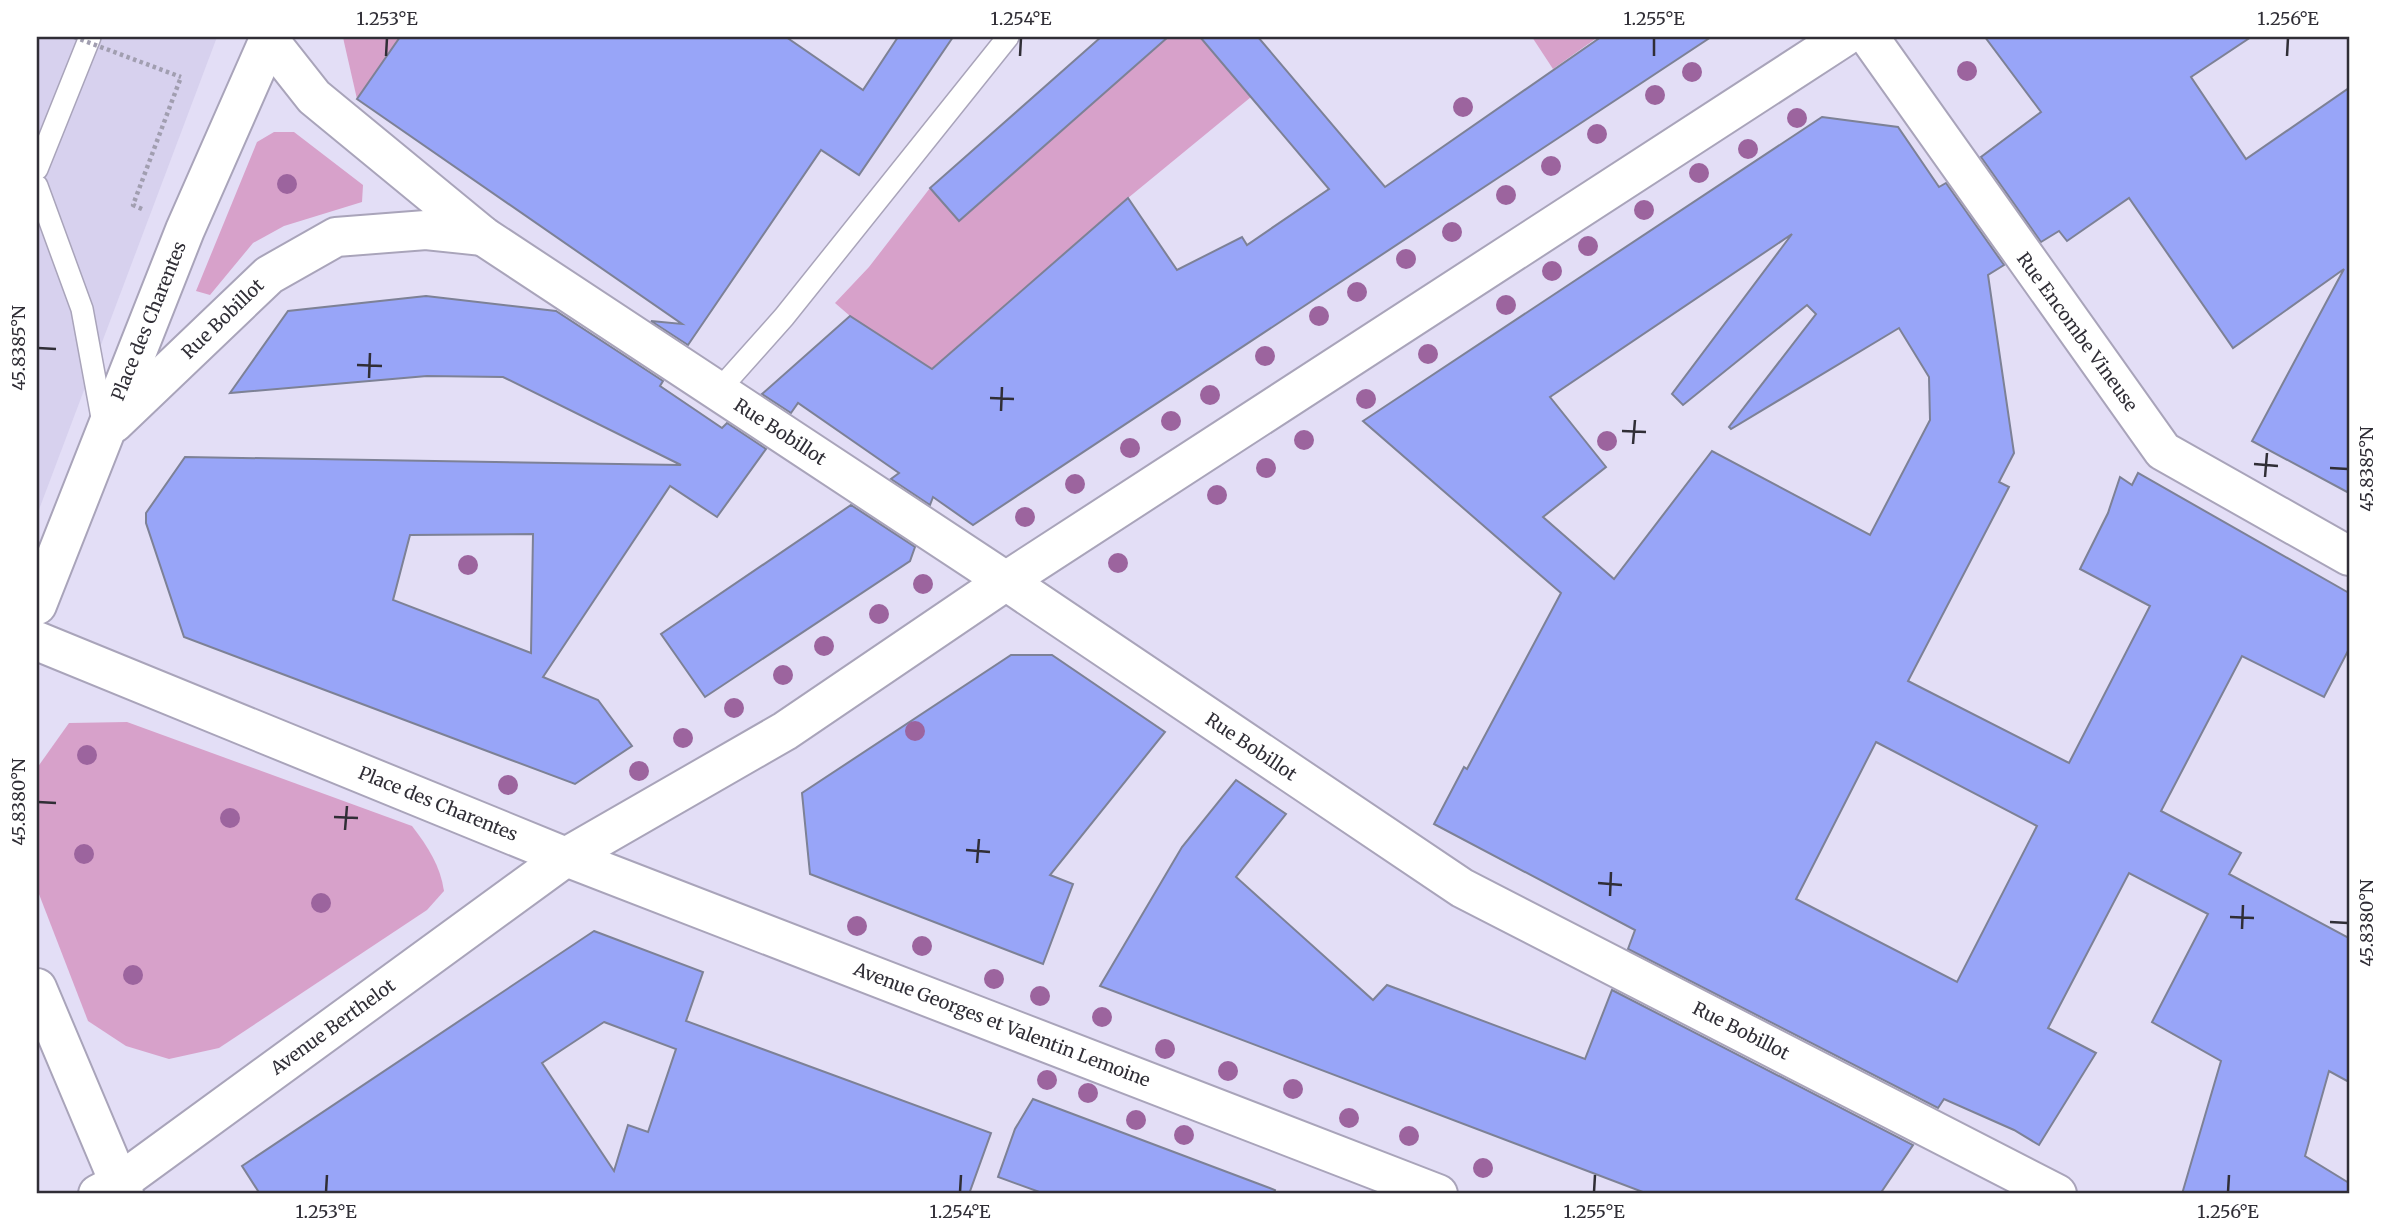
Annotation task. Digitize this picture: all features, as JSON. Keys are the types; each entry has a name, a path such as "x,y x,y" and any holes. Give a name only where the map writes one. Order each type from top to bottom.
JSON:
{"street":[{"name":"Rue Encombe Vineuse","path":"1869,37 2163,452 2349,556"},
{"name":"Rue Bobillot","path":"270,38 314,97 483,236 1006,581 1462,888 2057,1194"},
{"name":"Place des Charentes","path":"37,605 185,230 270,38"},
{"name":"Avenue Berthelot","path":"114,1191 566,856 785,731 1006,581 1831,40"},
{"name":"Rue Bobillot","path":"105,432 269,275 336,237 426,230 483,236"},
{"name":"Place des Charentes","path":"37,641 566,856"},
{"name":"Avenue Georges et Valentin Lemoine","path":"566,856 1437,1194"},
{"path":"37,988 114,1191"}],"lane":[{"path":"37,169 90,37"},
{"path":"718,391 784,317 1008,37"},
{"path":"37,186 82,309 105,432"}],"path":[{"path":"74,37 181,77"}],"shaded area":[{"path":"37,37 217,37 37,515"},
{"path":"343,37 400,37 357,99 344,42"},
{"path":"1168,37 1200,37 1251,97 1128,198 932,369 850,316 835,303 869,267 930,188 959,220"},
{"path":"1532,37 1598,37 1553,69"},
{"path":"274,132 294,132 363,185 362,202 284,226 253,243 210,295 196,291 257,142"},
{"path":"127,722 412,826 433,857 444,891 427,910 219,1048 169,1059 126,1046 88,1021 37,889 37,768 69,723"}],"building":[{"path":"400,37 786,37 863,90 898,37 953,37 859,175 821,150 688,345 651,321 682,324 357,99"},
{"path":"1101,37 1168,37 959,221 930,188"},
{"path":"1200,37 1258,37 1385,187 1601,37 1711,37 973,525 933,497 930,505 891,479 899,473 798,403 791,413 762,394 850,316 932,369 1128,198 1177,270 1242,237 1247,245 1329,189"},
{"path":"1985,37 2251,37 2191,77 2246,159 2349,88 2349,493 2252,441 2344,269 2233,348 2129,198 2067,241 2059,231 2041,242 1981,157 2041,112"},
{"path":"1822,117 1898,127 1939,187 1946,183 2004,265 1988,275 2014,453 1999,482 2009,487 1908,681 2069,763 2150,606 2080,569 2108,513 2120,477 2132,485 2138,473 2349,593 2349,649 2324,697 2242,656 2161,811 2241,853 2229,874 2349,938 2349,1082 2329,1071 2305,1156 2349,1183 2349,1194 2182,1194 2221,1061 2152,1022 2208,914 2129,873 2048,1028 2096,1053 2039,1145 2014,1130 1944,1099 1938,1108 1628,949 1635,930 1434,824 1464,767 1467,769 1561,593 1363,421","holes":["1792,234 1672,394 1683,405 1807,305 1816,314 1729,427 1731,429 1899,328 1929,377 1930,420 1870,535 1712,451 1614,579 1543,517 1606,467 1550,397","1876,742 2037,826 1957,982 1796,899"]},
{"path":"426,296 556,311 663,381 660,386 722,428 727,423 766,449 717,517 670,486 543,677 598,700 632,746 575,784 184,637 146,523 146,513 185,457 681,465 503,377 427,376 230,393 288,311","holes":["533,534 531,653 393,600 410,535"]},
{"path":"851,505 915,547 910,561 705,697 661,634"},
{"path":"1011,655 1052,655 1165,732 1050,875 1073,884 1043,964 810,874 802,793"},
{"path":"1236,780 1286,814 1236,877 1373,1000 1387,985 1585,1059 1612,990 1913,1145 1880,1194 1648,1194 1100,986 1182,847"},
{"path":"594,931 703,972 686,1021 991,1133 969,1194 260,1194 242,1166","holes":["604,1022 676,1049 648,1132 628,1125 614,1171 542,1063"]},
{"path":"1033,1099 1275,1190 1274,1194 1045,1194 998,1177 1015,1129"}]}
